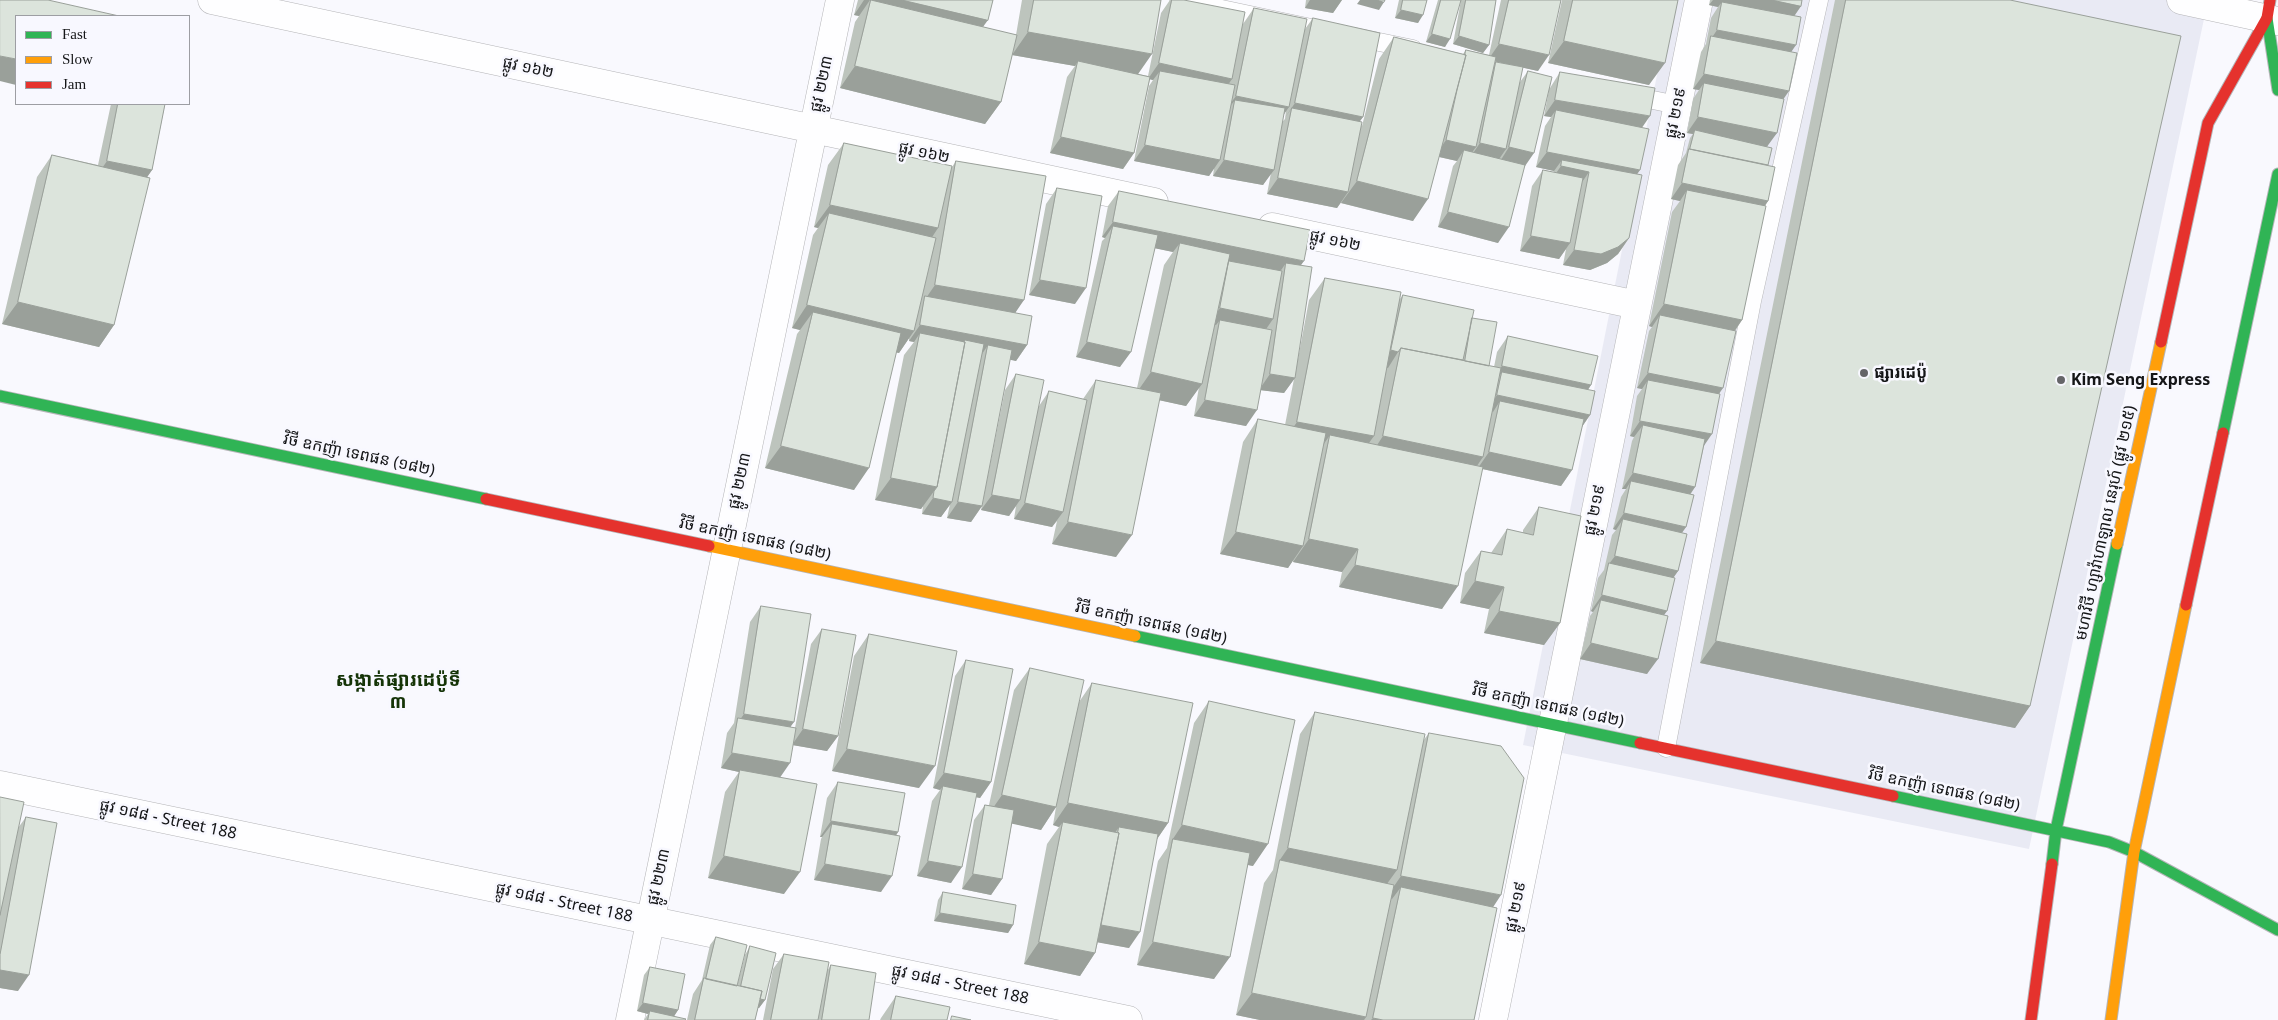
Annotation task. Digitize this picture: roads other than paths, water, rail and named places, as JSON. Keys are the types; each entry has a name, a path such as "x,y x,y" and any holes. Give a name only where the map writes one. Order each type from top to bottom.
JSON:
{"street":[{"name":"ផ្លូវ ១៦២","path":"212,0 1181,208"},
{"name":"ផ្លូវ ២២៣","path":"630,1020 840,0"},
{"name":"ផ្លូវ ២១៩","path":"1493,1020 1699,0"},
{"path":"2181,0 2272,13 2278,90"},
{"name":"មហាវិថី ហ្សាវ៉ាហាឡាល នេរុហ៍ (ផ្លូវ ២១៥)","path":"2031,1020 2056,830 2208,123 2272,13"},
{"path":"2111,1020 2134,852 2278,174"},
{"name":"ផ្លូវ ១៦២","path":"1249,222 1637,305"},
{"name":"វិថី ឧកញ៉ា ទេពផន (១៨២)","path":"0,396 2109,842 2134,852 2278,930"},
{"name":"ផ្លូវ ១៨៨ - Street 188","path":"0,785 1128,1020"}],"lane":[{"path":"1179,0 1433,54"},
{"path":"1666,748 1752,301 1818,0"},
{"path":"1609,91 1677,105"}],"place":[{"name":"ផ្សារដេប៉ូ","path":"1864,373"},
{"name":"Kim Seng Express","path":"2061,380"}],"district":[{"name":"សង្កាត់ផ្សារដេប៉ូទី ៣","path":"398,692"}]}
